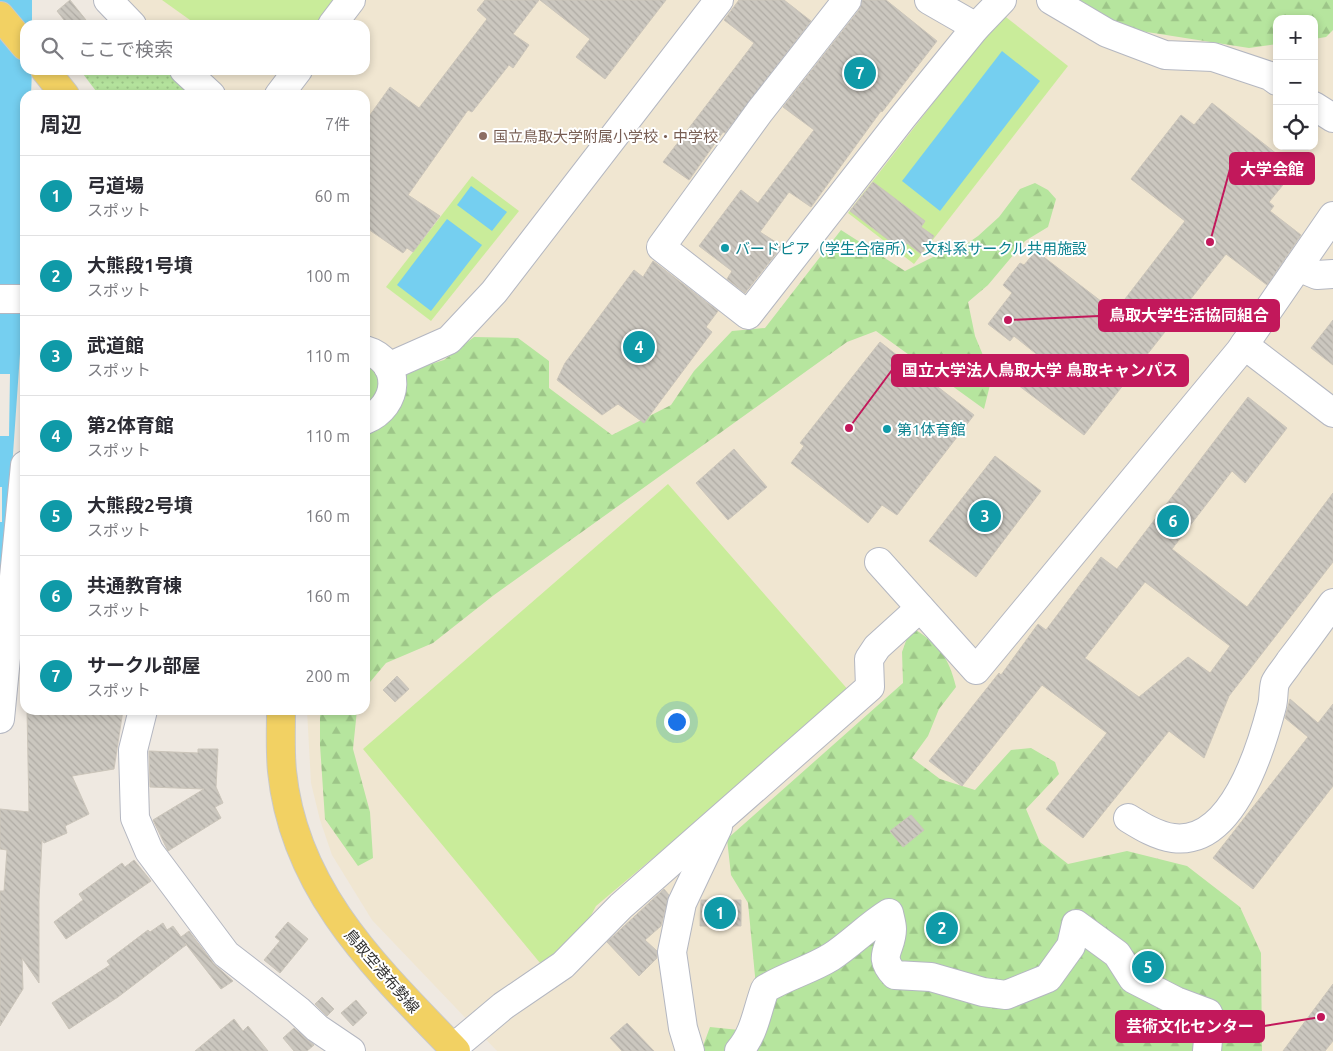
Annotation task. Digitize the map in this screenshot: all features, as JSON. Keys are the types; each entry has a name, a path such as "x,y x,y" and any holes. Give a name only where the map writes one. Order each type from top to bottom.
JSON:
{"main road":[{"path":"0,16 20,40"},
{"name":"鳥取空港布勢線","path":"281,715 282,771 290,812 304,858 324,897 346,931 372,963 454,1049"}],"street":[{"path":"108,0 127,20"},
{"path":"336,20 351,0"},
{"path":"388,367 449,340 494,292 719,0"},
{"path":"846,0 760,111 661,247 748,314 976,27 1002,0"},
{"path":"929,0 976,27"},
{"path":"1051,0 1107,33 1165,55 1212,56 1273,78"},
{"path":"189,75 206,90"},
{"path":"283,90 294,75"},
{"path":"1318,109 1333,118"},
{"path":"879,562 976,670 1244,346 1333,216"},
{"path":"1298,267 1317,275 1333,274"},
{"path":"0,299 20,299"},
{"path":"1244,346 1333,413"},
{"path":"370,352 378,355 388,367 393,387 390,399 375,416 370,418"},
{"path":"0,719 20,571"},
{"path":"1128,818 1159,833 1179,838 1201,832 1213,826 1225,816 1235,803 1253,762 1272,705 1276,682 1333,603"},
{"path":"454,1049 503,1006 563,965 621,906 870,686 869,659 877,647 920,608"},
{"path":"142,715 133,750 134,818 149,851 226,954 298,1010 317,1028 351,1051"},
{"path":"690,1051 683,1028 672,952 682,903 723,816"},
{"path":"739,1051 747,1043 755,1024 765,989 785,977 830,957 867,926 889,913 892,929 884,955 888,967 895,975 930,977 983,992 1006,995 1048,978 1071,946 1076,924 1117,954 1133,978 1176,1001 1208,1013 1213,1024 1207,1051"}],"shaded area":[{"path":"115,0 1333,0 1333,1051 497,1051 372,920 332,855 320,820 311,783 307,715 370,715 370,90 221,90 202,75 370,75 370,20 137,20"}],"green space":[{"path":"162,0 334,0 318,20 190,20"},
{"path":"1078,0 1333,0 1333,30 1326,37 1318,38 1318,15 1273,15 1273,45 1249,48 1115,27"},
{"path":"1002,14 1068,66 914,264 848,213"},
{"path":"84,75 175,75 188,90 95,90"},
{"path":"472,176 519,211 431,321 386,287"},
{"path":"1035,183 1048,190 1056,199 1048,227 1025,241 988,285 968,302 975,336 992,377 984,409 876,331 847,342 494,595 433,643 386,663 370,682 370,422 408,371 444,360 474,337 518,338 549,361 549,388 612,435 671,405 694,371 732,331 765,328 841,230 905,271 943,252 965,245 978,236 999,217 1020,189"},
{"path":"370,368 379,376 380,391 370,402"},
{"path":"668,484 850,692 596,906 584,929 545,969 363,749"},
{"path":"911,627 928,639 941,652 950,667 956,687 939,709 928,736 912,758 940,779 975,790 1011,750 1031,748 1055,762 1059,774 1026,809 1040,842 1068,864 1127,851 1187,866 1240,907 1261,953 1262,1051 704,1051 703,1046 710,1027 739,1030 755,998 755,976 748,903 731,875 727,839 903,683 902,652"},
{"path":"320,715 356,715 353,749 370,812 373,858 358,866 325,819"}],"water":[{"path":"0,0 32,0 32,20 20,20 20,75 32,75 31,90 20,90 20,354 0,640 0,522 2,522 2,487 0,487 0,436 9,436 10,374 0,374"},
{"path":"1002,51 1040,81 940,211 902,181"},
{"path":"471,186 507,212 492,231 457,205"},
{"path":"447,219 482,245 431,311 397,285"}],"building":[{"path":"70,0 86,20 64,20 57,11"},
{"path":"485,0 539,0 513,34 529,45 513,68 509,65 472,112 468,110 408,195 440,216 413,252 407,248 403,253 370,230 370,115 390,87 419,108 487,19 477,10"},
{"path":"540,0 666,0 605,79 576,57 590,39"},
{"path":"739,0 784,0 811,21 725,133 723,132 689,180 663,162 754,43 724,20"},
{"path":"862,0 886,0 937,41 881,111 811,207 789,192 760,232 782,246 745,293 727,279 732,271 699,246 741,190 758,203 814,130 783,107 859,10"},
{"path":"1212,103 1296,169 1269,202 1274,206 1270,211 1301,235 1267,285 1226,254 1084,435 1018,385 1040,357 1014,336 1010,341 988,324 1012,293 1003,285 1020,263 1024,265 1036,251 1115,312 1185,221 1131,179 1181,115 1194,125"},
{"path":"873,182 925,221 921,227 934,236 921,254 907,243 902,250 850,211"},
{"path":"653,261 718,311 706,327 712,332 644,423 618,404 602,415 557,380 565,363 634,270 643,277"},
{"path":"1333,320 1333,365 1311,348"},
{"name":"第1体育館","path":"880,342 974,415 897,515 882,505 868,523 791,463 804,446 800,443"},
{"path":"1248,397 1287,428 1245,483 1232,471 1172,549 1247,607 1333,493 1333,562 1229,696 1204,758 1169,731 1083,838 1046,809 1107,733 1042,685 962,786 929,761 999,673 1001,675 1038,624 1046,630 1101,557 1117,569","holes":["1145,582 1230,646 1210,673 1188,657 1139,697 1085,658"]},
{"path":"734,449 767,487 728,520 696,483"},
{"path":"995,456 1041,491 976,577 929,541"},
{"path":"397,676 409,689 395,702 383,690"},
{"path":"1290,699 1318,723 1333,704 1333,786 1253,889 1213,858 1308,737 1285,718"},
{"path":"27,715 122,715 114,769 72,776 89,814 65,826 67,833 44,843 42,840 39,900 39,983 22,958 23,989 0,1026 0,891 4,891 7,850 0,849 0,809 29,812"},
{"path":"198,749 218,749 216,787 223,803 215,807 221,818 168,851 153,820 204,789 150,787 149,751 198,753"},
{"path":"911,815 924,830 903,847 890,831"},
{"path":"134,860 151,881 66,939 54,922 83,900 79,894 122,863 125,867"},
{"path":"664,889 669,895 661,926 645,940 657,951 657,958 639,976 607,942"},
{"path":"701,900 741,900 741,926 700,926"},
{"path":"288,922 308,939 280,973 264,960 280,941 275,937"},
{"path":"163,923 167,930 173,926 181,937 189,931 214,964 233,981 221,989 185,943 186,945 118,997 69,1029 52,1003 110,965 107,961 148,930 150,932"},
{"path":"1333,984 1333,1041 1325,1051 1283,1051"},
{"path":"322,997 334,1009 327,1016 315,1004"},
{"path":"356,1000 367,1013 353,1026 341,1013"},
{"path":"234,1019 243,1031 248,1026 268,1051 195,1051"},
{"path":"627,1023 654,1051 622,1051 610,1038"},
{"path":"294,1028 314,1045 307,1051 294,1051 283,1038"}],"place":[{"name":"サークル部屋","path":"860,73"},
{"name":"国立鳥取大学附属小学校・中学校","path":"483,136"},
{"name":"大学会館","path":"1210,242"},
{"name":"バードピア（学生合宿所）、文科系サークル共用施設","path":"725,248"},
{"name":"鳥取大学生活協同組合","path":"1008,320"},
{"name":"第2体育館","path":"639,347"},
{"name":"国立大学法人鳥取大学 鳥取キャンパス","path":"849,428"},
{"name":"第1体育館","path":"887,429"},
{"name":"武道館","path":"985,516"},
{"name":"共通教育棟","path":"1173,521"},
{"name":"弓道場","path":"720,913"},
{"name":"大熊段1号墳","path":"942,928"},
{"name":"大熊段2号墳","path":"1148,967"},
{"name":"芸術文化センター","path":"1321,1017"}]}
